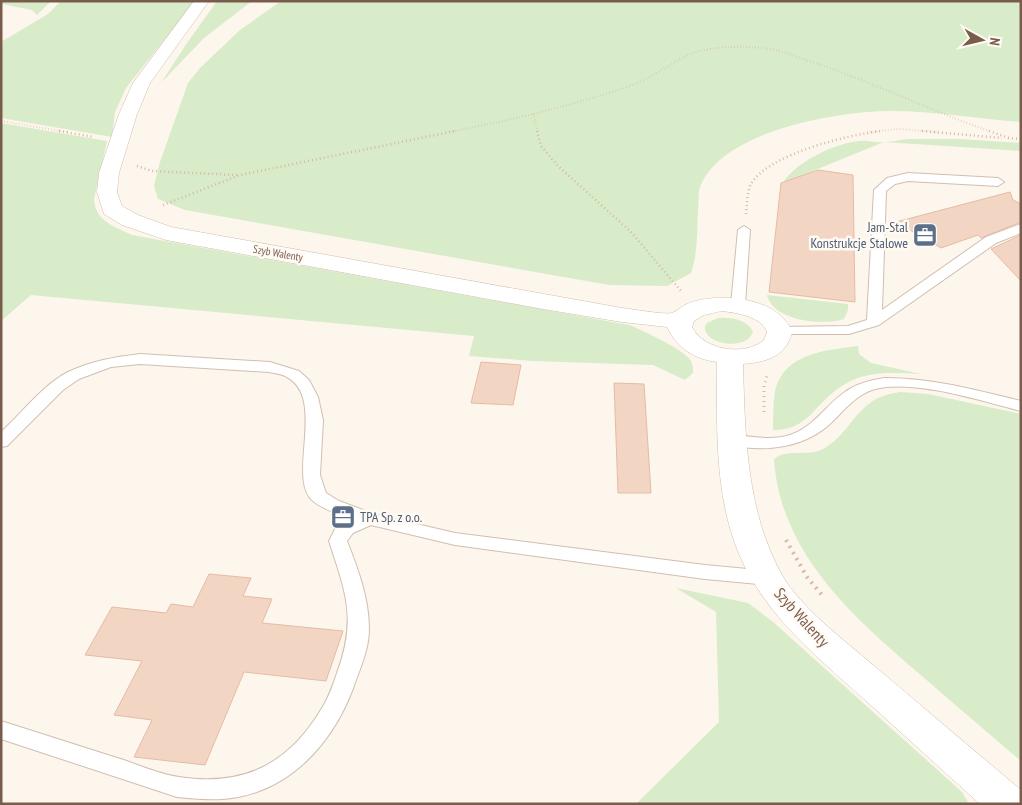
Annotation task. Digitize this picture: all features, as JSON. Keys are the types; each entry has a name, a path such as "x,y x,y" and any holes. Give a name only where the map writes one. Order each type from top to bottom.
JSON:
{"street":[{"name":"Szyb Walenty","path":"202,1 142,83 128,114 109,173 107,192 112,209 130,220 166,233 622,315 687,315 707,305 738,305"},
{"path":"687,315 679,329 682,337 702,351 730,358 762,354 773,348 779,340 779,331 774,322 765,315 738,305"},
{"name":"Szyb Walenty","path":"730,358 748,441 737,494 751,541 768,578 785,603 814,634 1008,804"}],"lane":[{"path":"874,322 880,190 891,181 908,177 998,182"},
{"path":"779,331 849,330 874,322 991,240 1021,228"},
{"path":"738,305 744,230"},
{"path":"1,442 57,387 73,376 108,363 140,359 252,365 284,370 293,374 304,383 310,397 315,420 311,475 318,496 332,505 370,519 456,539 705,572 768,578"},
{"path":"748,441 781,443 804,437 826,419 845,397 870,385 902,382 939,387 1021,406"},
{"path":"1,730 177,787 200,790 236,787 255,783 284,768 306,747 326,723 343,690 356,650 360,629 356,593 338,541 340,533 370,519"}],"path":[{"path":"130,220 153,208 240,175 532,114 622,89 653,75 688,55 709,49 740,47 775,50 840,72 951,118 1009,138"},
{"path":"532,114 541,146 558,166 631,232 687,315"},
{"path":"1,121 92,136"},
{"path":"744,230 750,185 762,170 793,155 830,141 864,133 899,129 1021,140"},
{"path":"113,160 152,171 240,175"},
{"path":"748,441 767,374 770,370"},
{"path":"785,539 807,577 825,598"}],"green space":[{"path":"1,1 51,1 37,15 32,10 1,4"},
{"path":"61,1 195,1 126,88 115,112 112,137 1,118 1,42 48,14"},
{"path":"217,1 252,1 204,38 161,83 187,43"},
{"path":"281,1 1021,1 1021,122 924,112 869,112 814,120 756,138 732,151 712,167 700,187 696,250 691,273 667,286 609,285 185,210 158,199 154,186 160,162 188,83 200,68 240,30"},
{"path":"1,123 107,141 94,199 95,207 107,222 132,235 629,325 681,351 691,361 693,373 685,380 653,365 532,361 469,356 474,336 31,295 1,321"},
{"path":"907,139 959,139 1021,143 1021,151 884,142 793,179 781,186 804,162 827,150 860,141 880,142"},
{"path":"767,295 848,304 848,310 844,319 835,321 824,322 800,319 778,311 771,304"},
{"path":"718,318 742,321 753,331 750,337 744,341 727,344 718,342 706,333 705,326 707,323"},
{"path":"858,346 859,354 871,363 921,374 880,374 861,377 842,386 804,421 785,429 773,430 775,391 780,378 787,368 797,361 820,352"},
{"path":"900,392 928,394 1021,414 1021,761 871,631 847,607 825,582 806,554 790,525 779,493 774,459 785,454 823,449 837,439 870,403 881,397"},
{"path":"676,588 748,603 772,621 962,792 969,804 636,804 719,722 716,612"}],"building":[{"path":"818,170 853,175 855,302 769,292 781,183"},
{"path":"1010,192 1013,200 1021,204 1021,222 981,238 978,235 941,248 896,222"},
{"path":"1021,235 1021,281 991,249"},
{"path":"481,362 521,365 513,405 471,403"},
{"path":"614,383 644,384 651,493 618,493"},
{"path":"209,574 251,578 243,596 272,599 262,623 343,631 326,681 244,672 205,765 134,757 152,720 114,715 142,661 85,655 112,607 166,613 171,604 193,607"}],"place":[{"name":"Jam-Stal Konstrukcje Stalowe","path":"925,235"},
{"name":"TPA Sp. z o.o.","path":"343,517"}]}
